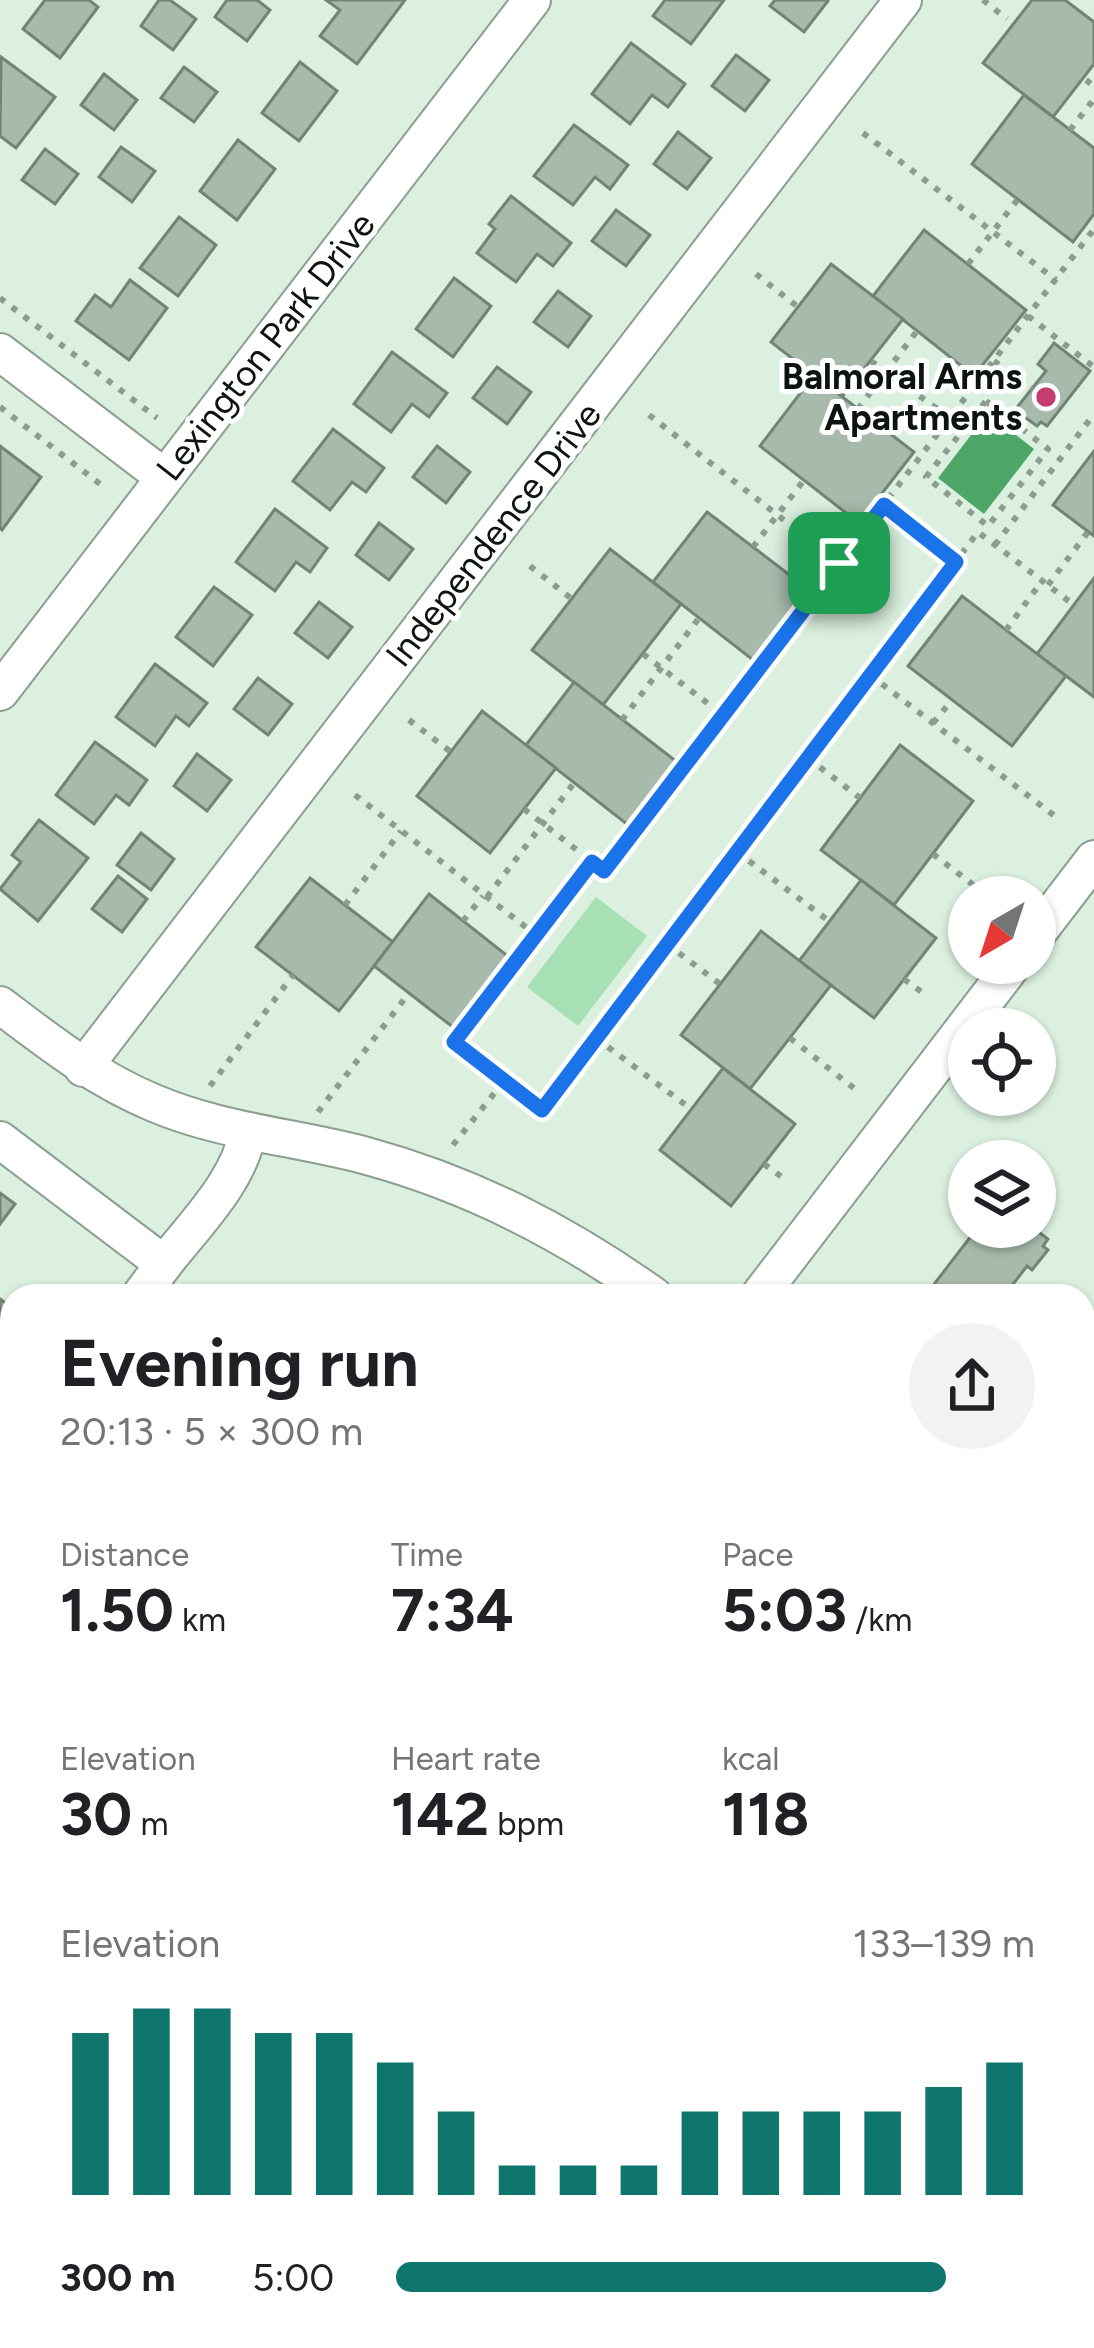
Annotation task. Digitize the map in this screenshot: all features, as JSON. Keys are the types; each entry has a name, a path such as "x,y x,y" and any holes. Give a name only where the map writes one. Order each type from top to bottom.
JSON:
{"street":[{"name":"Lexington Park Drive","path":"0,692 532,0"},
{"name":"Independence Drive","path":"83,1068 903,0"},
{"path":"0,352 164,477"},
{"path":"1056,909 1094,859"},
{"path":"768,1284 999,984"},
{"path":"0,1005 83,1068 159,1106 436,1177 503,1203 561,1234 636,1284"},
{"path":"149,1284 230,1179 248,1132"},
{"path":"0,1140 164,1264"}],"path":[{"path":"983,0 1007,19"},
{"path":"1070,130 1094,99"},
{"path":"863,133 1056,280"},
{"path":"968,264 1018,199"},
{"path":"524,809 604,871 1094,230"},
{"path":"756,274 798,307"},
{"path":"0,298 157,418"},
{"path":"1028,316 1094,367"},
{"path":"858,409 917,331"},
{"path":"871,361 950,418"},
{"path":"994,361 1032,389"},
{"path":"986,400 1020,427 1048,449 988,526 926,477 986,400"},
{"path":"0,406 104,487"},
{"path":"995,545 1094,414"},
{"path":"649,415 839,563"},
{"path":"1020,427 1026,418"},
{"path":"753,547 805,480"},
{"path":"884,505 956,562"},
{"path":"592,862 454,1042 542,1110 978,532 1074,605"},
{"path":"1006,630 1088,532"},
{"path":"530,566 572,599"},
{"path":"622,720 699,618"},
{"path":"643,654 723,715"},
{"path":"870,675 1060,820"},
{"path":"933,723 952,700"},
{"path":"409,720 451,752"},
{"path":"808,758 860,798"},
{"path":"463,921 574,783"},
{"path":"355,795 536,935"},
{"path":"345,905 401,831"},
{"path":"737,852 829,922"},
{"path":"933,854 962,876"},
{"path":"667,944 719,985"},
{"path":"204,1094 293,975"},
{"path":"904,979 927,996"},
{"path":"313,1119 409,993"},
{"path":"596,1038 692,1108"},
{"path":"790,1038 855,1089"},
{"path":"443,1158 504,1081"},
{"path":"764,1164 786,1180"}],"shaded area":[{"path":"988,413 1034,449 984,514 938,478"},
{"path":"596,897 647,936 578,1026 527,987"}],"building":[{"path":"45,0 89,0 98,7 60,58 23,29"},
{"path":"159,0 170,0 196,19 173,50 141,26"},
{"path":"227,0 257,0 270,10 247,41 215,17"},
{"path":"326,0 405,0 357,64 320,36 340,10"},
{"path":"665,0 724,0 691,44 653,16"},
{"path":"775,0 828,1 804,32 770,6"},
{"path":"1032,0 1065,0 1094,22 1094,64 1053,117 983,63"},
{"path":"631,43 685,84 668,107 652,95 630,124 592,94"},
{"path":"736,55 769,80 745,111 712,86"},
{"path":"1,57 55,97 16,148 0,136"},
{"path":"300,62 337,91 299,141 262,113"},
{"path":"184,67 217,92 194,122 161,98"},
{"path":"104,74 137,100 114,130 81,105"},
{"path":"1024,95 1094,148 1094,214 1073,242 972,164"},
{"path":"574,125 628,165 610,189 595,177 573,205 534,176"},
{"path":"678,132 711,158 687,189 654,164"},
{"path":"238,140 275,169 237,220 200,191"},
{"path":"121,147 155,171 132,202 99,177"},
{"path":"45,149 78,174 55,204 22,180"},
{"path":"511,196 571,243 553,266 537,254 516,282 477,253 495,229 489,224"},
{"path":"616,210 650,235 626,266 592,241"},
{"path":"179,217 216,245 178,296 140,268"},
{"path":"924,230 1026,310 974,376 873,296"},
{"path":"831,264 903,319 842,397 771,342"},
{"path":"454,278 491,306 453,357 416,329"},
{"path":"130,280 167,308 129,360 76,321 95,295 111,307"},
{"path":"558,291 591,316 568,347 534,322"},
{"path":"1054,343 1090,371 1047,426 1041,422 1037,426 1015,410 1046,371 1038,364"},
{"path":"392,352 447,393 429,417 412,404 391,432 354,404"},
{"path":"497,367 531,392 507,424 473,398"},
{"path":"814,375 914,452 859,523 760,446"},
{"path":"333,429 384,468 366,492 352,482 330,510 293,481"},
{"path":"0,446 41,477 2,530 0,528"},
{"path":"437,446 470,472 446,503 413,477"},
{"path":"1094,451 1094,536 1053,505"},
{"path":"275,509 327,548 310,572 296,562 275,591 236,562"},
{"path":"707,512 808,589 753,660 653,582"},
{"path":"379,523 413,549 389,580 356,555"},
{"path":"610,549 681,604 603,705 532,650"},
{"path":"1094,578 1094,697 1037,654"},
{"path":"214,587 252,615 213,666 176,637"},
{"path":"962,596 1066,676 1012,746 908,666"},
{"path":"319,602 352,627 328,658 295,633"},
{"path":"155,664 207,703 189,726 176,716 155,746 116,717"},
{"path":"258,678 292,704 268,735 234,709"},
{"path":"574,682 677,762 628,825 526,745"},
{"path":"482,711 556,768 490,853 417,796"},
{"path":"95,742 147,780 129,805 116,795 94,824 56,795"},
{"path":"900,745 973,801 894,905 821,850"},
{"path":"197,754 231,780 207,811 174,786"},
{"path":"39,820 88,858 38,921 0,889 21,862 12,855"},
{"path":"141,833 174,859 151,890 117,865"},
{"path":"118,876 147,899 122,932 92,909"},
{"path":"310,878 393,942 339,1011 256,947"},
{"path":"861,880 936,938 874,1018 799,961"},
{"path":"429,894 509,957 454,1028 374,966"},
{"path":"761,931 831,985 750,1089 681,1035"},
{"path":"723,1068 795,1124 731,1206 660,1150"},
{"path":"0,1193 15,1204 0,1224"},
{"path":"962,1248 1048,1250 1013,1284 934,1284"}],"place":[{"name":"Balmoral Arms Apartments","path":"1046,397"}],"route":[{"path":"884,505 956,562 542,1110 454,1042 592,862 604,871 839,563 884,505"}]}
